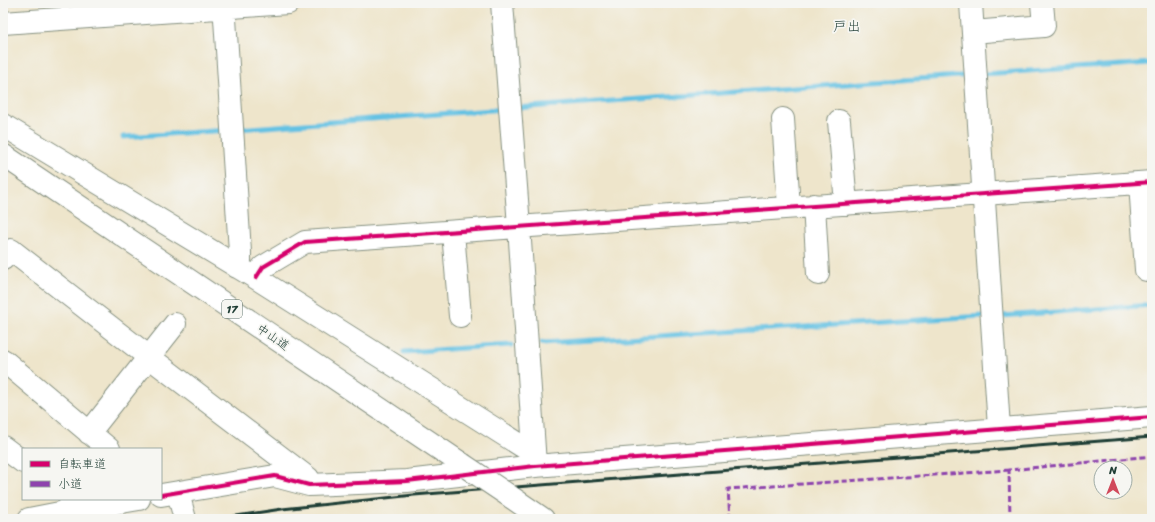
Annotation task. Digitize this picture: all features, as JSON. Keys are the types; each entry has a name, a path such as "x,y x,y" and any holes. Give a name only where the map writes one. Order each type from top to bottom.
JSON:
{"main road":[{"path":"3,23 224,5 288,3"},
{"path":"502,3 519,226 534,459"},
{"path":"971,3 999,428"},
{"path":"973,32 1044,26 1042,3"},
{"path":"224,5 240,252 240,261 237,267"},
{"path":"783,119 789,207"},
{"path":"839,121 846,204"},
{"path":"3,125 256,278 534,459"},
{"name":"中山道","path":"3,155 542,519"},
{"path":"256,278 263,267 306,242 1146,182 1146,270"},
{"path":"814,205 818,274"},
{"path":"453,232 460,316"},
{"path":"3,259 11,250 148,357 308,478 309,485"},
{"path":"89,433 175,324"},
{"path":"3,360 108,448"},
{"path":"185,519 166,494 275,476 309,485 407,481 534,459 1152,417"},
{"path":"3,447 22,461"},
{"path":"29,519 72,504 126,500"}],"waterway":[{"path":"982,74 1152,63"},
{"path":"515,108 972,75"},
{"path":"238,129 505,109"},
{"path":"123,137 228,130"},
{"path":"1002,316 1152,305"},
{"path":"542,343 983,316"},
{"path":"404,352 511,345"}],"railway":[{"path":"216,519 282,509 414,495 1152,437"}],"marked path":[{"path":"1010,519 1009,470 1152,456"},
{"path":"730,519 728,489 1009,470"}],"cycle path":[{"path":"256,278 263,267 305,242 1152,182"},
{"path":"162,495 275,476 309,485 407,481 535,466 1152,417"}],"district":[{"name":"戸出","path":"847,26"}]}
